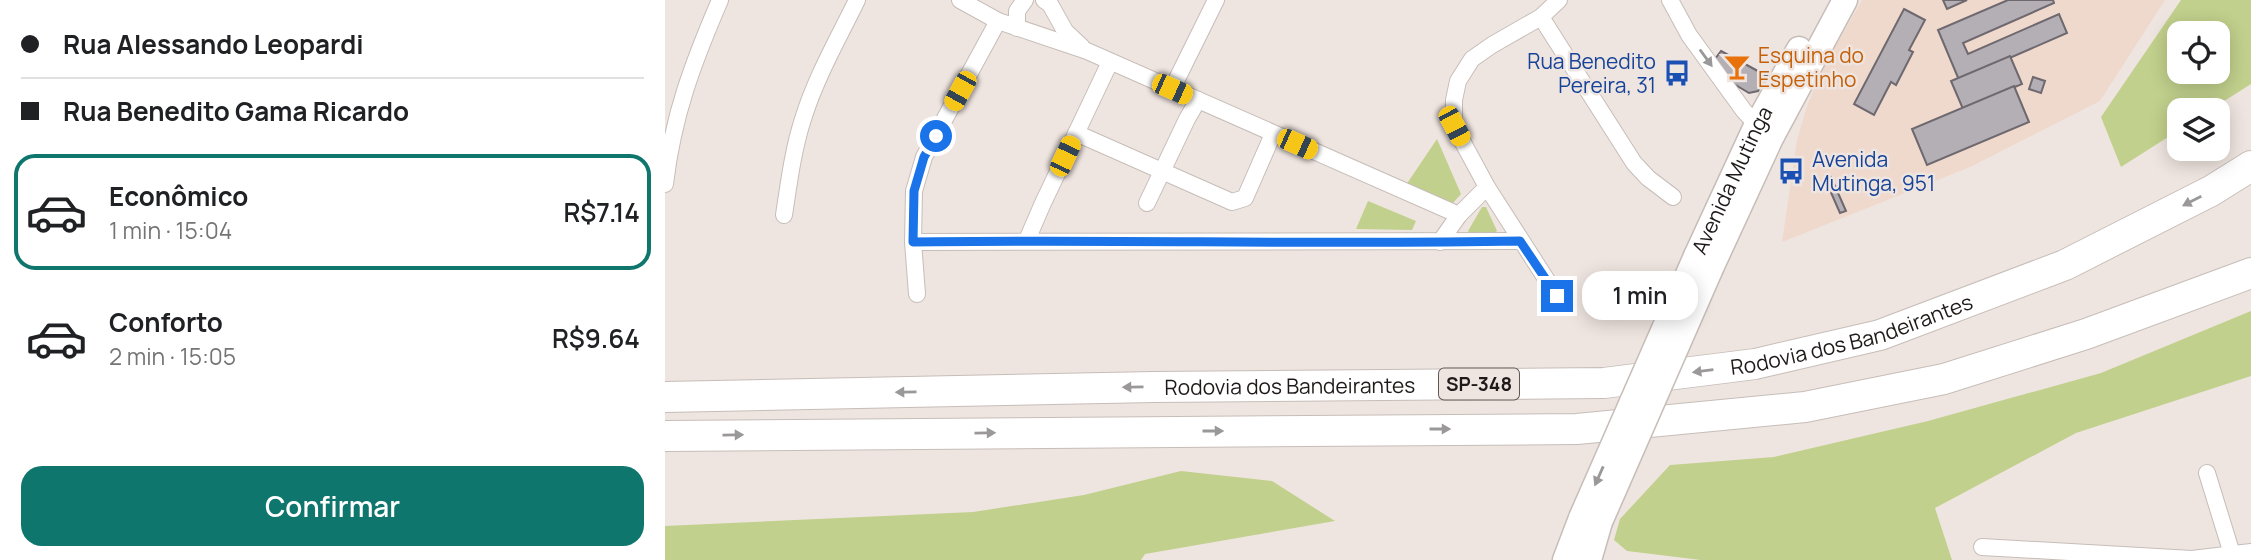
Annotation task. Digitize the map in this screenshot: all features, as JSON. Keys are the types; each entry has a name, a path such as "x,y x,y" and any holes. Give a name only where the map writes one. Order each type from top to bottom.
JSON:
{"highway":[{"name":"Rodovia dos Bandeirantes","path":"665,397 1154,387 1604,383 1755,364 1881,335 2065,265 2211,191 2251,166"},
{"name":"SP-348","path":"665,436 1577,429 1805,407 1944,379 2086,334 2251,273"}],"main road":[{"name":"Avenida Mutinga","path":"1565,560 1590,520 1764,132 1836,4"},
{"name":"Avenida Mutinga","path":"1589,560 1590,520"}],"street":[{"path":"665,184 677,112 692,66 720,0"},
{"path":"784,215 793,156 803,119 813,90 857,0"},
{"path":"960,0 998,21 1087,51 1459,215"},
{"path":"1017,28 1017,11 1025,0"},
{"path":"1044,0 1050,4 1060,25 1087,51"},
{"path":"1172,89 1216,0"},
{"path":"1557,296 1487,187 1454,126 1454,100 1458,80 1472,59 1541,18 1559,0"},
{"path":"1670,0 1689,36 1764,132"},
{"path":"1039,36 1051,27 1055,13"},
{"path":"1541,18 1634,163 1672,197"},
{"path":"917,294 913,242 914,191 924,157 998,21"},
{"path":"1027,240 1110,62"},
{"path":"1147,203 1198,100"},
{"path":"1076,133 1232,202 1245,198 1273,134"},
{"path":"1440,242 1459,215 1487,187"},
{"path":"913,242 1520,241"},
{"path":"2207,473 2232,554"},
{"path":"1982,547 2192,559 2251,552"}],"shaded area":[{"path":"1862,0 2165,0 2100,101 1970,167 1782,242 1797,140 1807,106 1820,74"}],"green space":[{"path":"2181,0 2251,0 2251,84 2229,98 2167,98 2167,138 2121,167 2101,117"},
{"path":"1437,139 1461,194 1452,204 1406,185"},
{"path":"1368,201 1416,221 1412,230 1356,229"},
{"path":"1482,207 1486,207 1497,231 1493,234 1471,235 1468,231"},
{"path":"2251,311 2251,376 2076,433 1935,508 1952,560 1701,560 1627,551 1614,540 1620,519 1670,465 1774,457 1928,421 2101,373"},
{"path":"1181,471 1272,481 1335,521 1145,554 1141,560 665,560 665,526 973,512 1084,495"}],"building":[{"path":"1943,0 1967,0 1947,9"},
{"path":"2008,0 2053,0 2054,3 1963,43 1968,54 2059,14 2067,33 1959,80 1938,30"},
{"path":"1904,9 1925,20 1909,50 1913,52 1896,85 1891,82 1874,115 1854,104"},
{"name":"Esquina do Espetinho","path":"1721,51 1767,76 1758,91 1749,93 1734,84 1715,59"},
{"path":"2010,56 2022,84 1963,109 1951,81"},
{"path":"2033,77 2045,81 2041,93 2029,89"},
{"path":"2014,86 2029,122 1927,165 1912,129"},
{"path":"1831,177 1846,211 1840,213 1825,179"}],"place":[{"name":"Esquina do Espetinho","path":"1737,67"},
{"name":"Rua Benedito Pereira, 31","path":"1677,73"},
{"name":"Avenida Mutinga, 951","path":"1791,171"}],"route":[{"path":"936,136 924,157 914,191 913,242 1520,241 1557,296"}]}
